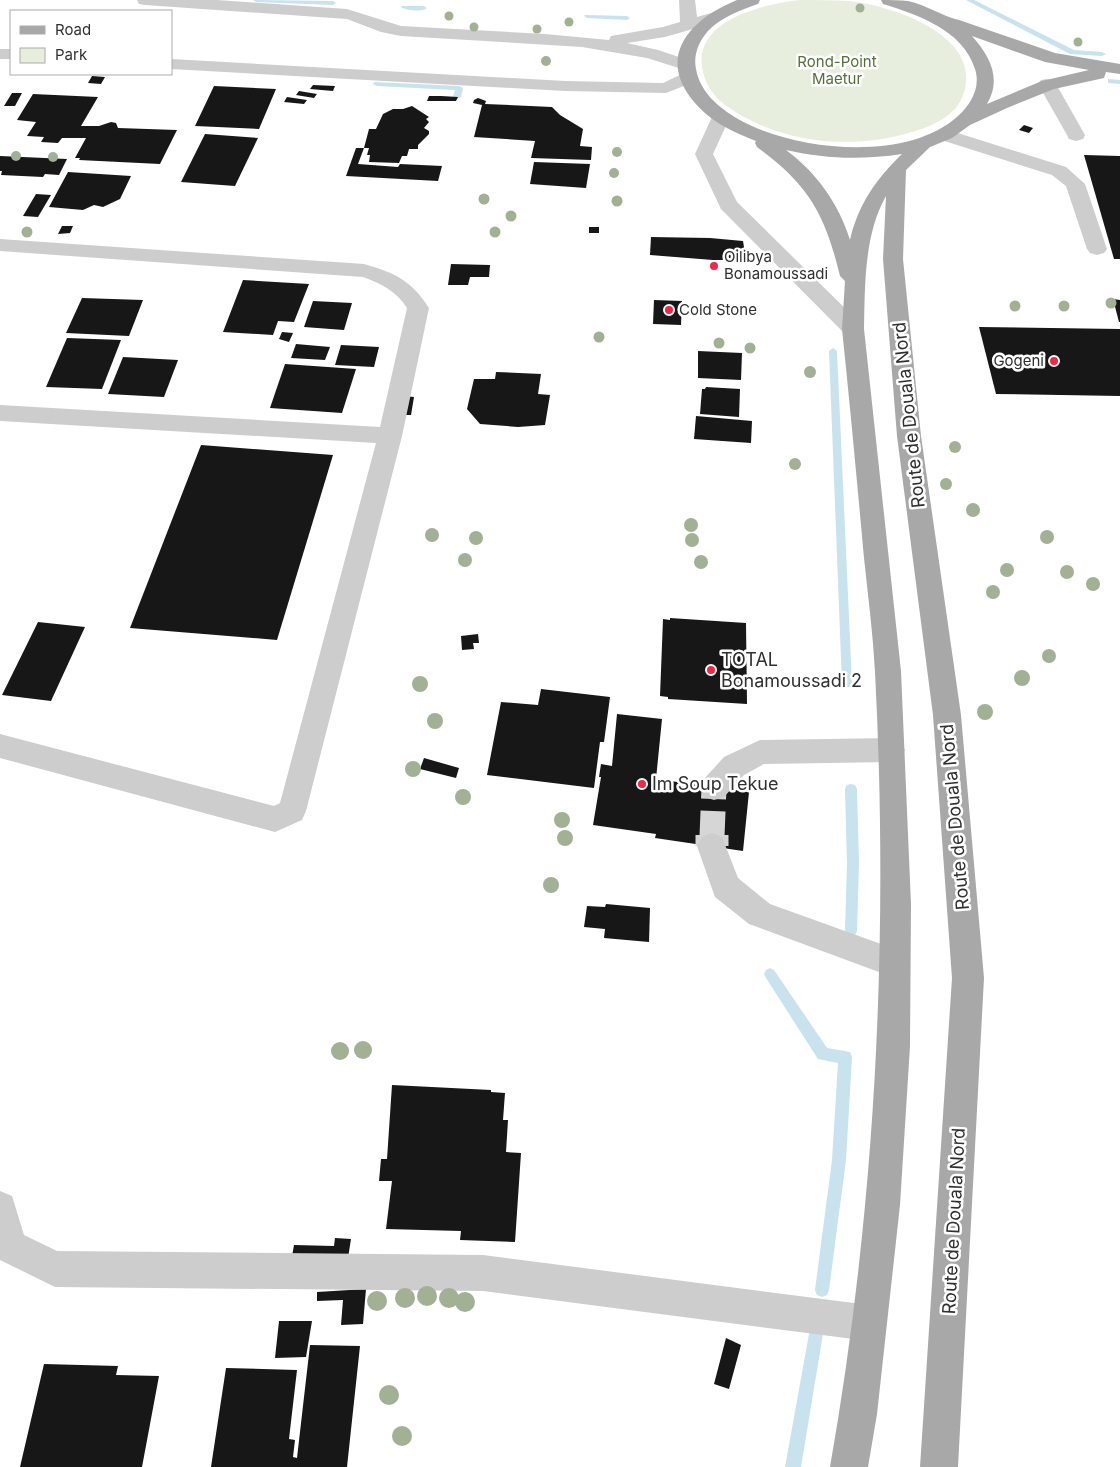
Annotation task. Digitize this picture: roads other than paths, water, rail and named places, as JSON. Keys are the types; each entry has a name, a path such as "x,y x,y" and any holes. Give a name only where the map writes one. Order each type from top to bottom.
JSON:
{"main road":[{"path":"752,0 736,5 711,18 691,40 686,72 700,98 721,117 778,152 809,181 828,208 843,242 854,292"},
{"path":"889,0 910,4 941,20 1051,58 1120,70"},
{"path":"941,20 971,43 986,70 984,98 964,123"},
{"path":"745,130 787,145 834,152 880,152 923,143 945,135 994,106 1048,84 1072,77 1120,70"},
{"path":"849,1467 883,1205 894,1046 896,904 888,671 853,329 854,292 863,225 875,198 896,169 923,143"},
{"name":"Route de Douala Nord","path":"896,169 893,259 909,436 947,714 968,978 939,1467"}],"street":[{"path":"145,0 360,8 398,31 595,43 644,51 686,72 666,88 565,86 172,64"},
{"path":"687,0 688,25"},
{"path":"595,43 636,38 711,18"},
{"path":"1048,84 1076,135"},
{"path":"721,117 704,154 728,205 853,329"},
{"path":"945,135 1058,171 1075,184 1097,249"},
{"path":"0,245 364,271 384,276 399,285 412,297 418,308 390,436 292,811 275,819 259,816 0,746"},
{"path":"0,413 390,436"},
{"path":"714,788 734,766 760,752 891,750"},
{"path":"712,846 726,887 760,914 895,963"},
{"path":"0,1208 9,1246 55,1268 483,1273 869,1323"}],"waterway":[{"path":"256,0 333,3"},
{"path":"969,0 1073,52 1102,54"},
{"path":"404,7 424,8"},
{"path":"587,16 627,18"},
{"path":"1111,81 1120,82"},
{"path":"377,84 459,88 457,97"},
{"path":"833,351 847,684"},
{"path":"851,789 853,863 851,931"},
{"path":"770,974 823,1054 845,1057 839,1160 822,1290"},
{"path":"793,1467 816,1334"}],"tunnel":[{"path":"712,836 714,788"},
{"path":"712,836 712,846"}],"place":[{"name":"Oilibya Bonamoussadi","path":"714,266"},
{"name":"Cold Stone","path":"669,310"},
{"name":"Gogeni","path":"1054,361"},
{"name":"TOTAL Bonamoussadi 2","path":"711,670"},
{"name":"Im Soup Tekue","path":"642,784"}],"park label":[{"name":"Rond-Point Maetur","path":"837,70"}]}
